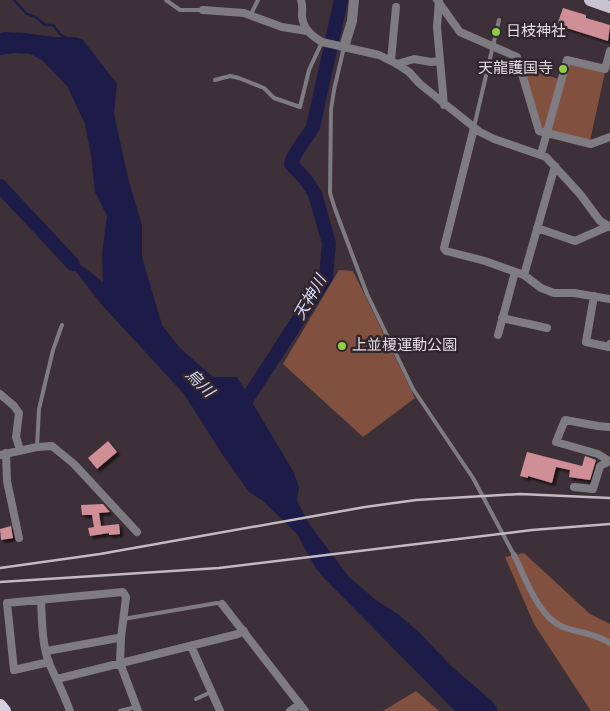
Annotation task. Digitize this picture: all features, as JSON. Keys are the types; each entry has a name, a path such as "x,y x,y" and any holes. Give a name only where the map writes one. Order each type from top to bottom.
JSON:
{"highway":[{"path":"0,706 4,711"}],"main road":[{"path":"590,0 610,7"}],"street":[{"path":"301,0 302,18 307,31"},
{"path":"341,47 352,21 354,0"},
{"path":"438,1 460,32 517,57 539,131 591,144 610,137"},
{"path":"438,1 437,28 444,104"},
{"path":"394,62 396,6"},
{"path":"203,10 251,14 282,27 307,31 324,42 379,56 394,62 409,72 420,84 474,128 494,140 546,157 580,194 600,221 610,226"},
{"path":"541,154 566,60 605,69 610,51"},
{"path":"394,62 414,59 431,62 440,61"},
{"path":"474,128 444,248 446,252 485,261 524,275 541,288 554,293 574,293 610,299"},
{"path":"524,275 555,166"},
{"path":"537,228 575,241 610,226"},
{"path":"498,335 515,272"},
{"path":"594,296 586,342 609,347 610,344"},
{"path":"502,318 548,328"},
{"path":"0,394 19,413 16,437 20,450"},
{"path":"574,487 592,489 600,466 609,461 598,454 556,442 565,420 610,427"},
{"path":"19,538 3,454 37,446 52,446 74,464 137,532"},
{"path":"514,555 534,596 544,611 564,627 596,635 610,643"},
{"path":"49,662 16,670 13,667 8,603 123,592 126,597 120,662 137,709"},
{"path":"41,600 45,645 49,662 70,711"},
{"path":"222,604 303,708 290,711"},
{"path":"57,679 244,631"},
{"path":"47,651 121,638"},
{"path":"191,646 220,711"}],"lane":[{"path":"166,0 180,10 203,10"},
{"path":"251,14 258,0"},
{"path":"474,128 499,20"},
{"path":"215,80 230,76 239,78 264,88 274,98 300,107 310,70 324,42"},
{"path":"341,47 331,110 330,193 335,210 367,294 413,389 473,478 514,555"},
{"path":"37,446 39,409 53,350 62,325"},
{"path":"123,619 218,602 222,604"},
{"path":"196,699 211,692"},
{"path":"120,711 137,709"}],"shaded area":[{"path":"569,64 605,72 590,141 549,131"},
{"path":"527,70 559,79 545,130 541,129 525,78"},
{"name":"上並榎運動公園","path":"339,270 353,271 415,398 363,437 283,364"},
{"path":"524,553 590,614 610,624 610,711 591,711 534,624 505,557"},
{"path":"416,691 439,711 383,711"}],"water":[{"name":"烏川","path":"0,33 53,37 75,37 83,40 117,84 114,114 129,182 142,225 142,257 162,325 180,348 213,377 237,377 293,471 299,487 297,501 310,525 349,577 419,632 451,666 493,702 498,711 455,711 324,578 315,567 297,534 262,500 249,492 184,394 101,304 61,252 103,282 102,254 107,216 95,192 85,124 67,86 42,60 30,54 0,55"}],"building":[{"path":"563,8 586,15 586,18 610,25 608,41 557,25"},
{"path":"108,441 117,452 97,469 88,458"},
{"path":"527,452 582,466 585,456 596,460 590,480 569,477 570,470 556,467 552,483 528,476 528,478 520,476"},
{"path":"103,504 110,512 99,513 101,526 119,524 120,534 109,535 109,533 90,536 88,528 94,527 92,515 82,515 81,505"},
{"path":"11,526 13,538 1,540 0,529"}],"waterway":[{"path":"14,0 27,14 36,17 45,25 53,25 61,35 67,38"},
{"name":"天神川","path":"238,413 326,277 329,243 315,194 306,180 291,164 297,150 313,127 341,0"},
{"path":"0,186 73,264"}],"railway":[{"path":"0,568 100,554 365,507 416,500 520,494 610,498"},
{"path":"0,582 219,568 532,530 610,524"}],"place":[{"name":"日枝神社","path":"496,32"},
{"name":"天龍護国寺","path":"563,69"},
{"name":"上並榎運動公園","path":"342,346"}]}
